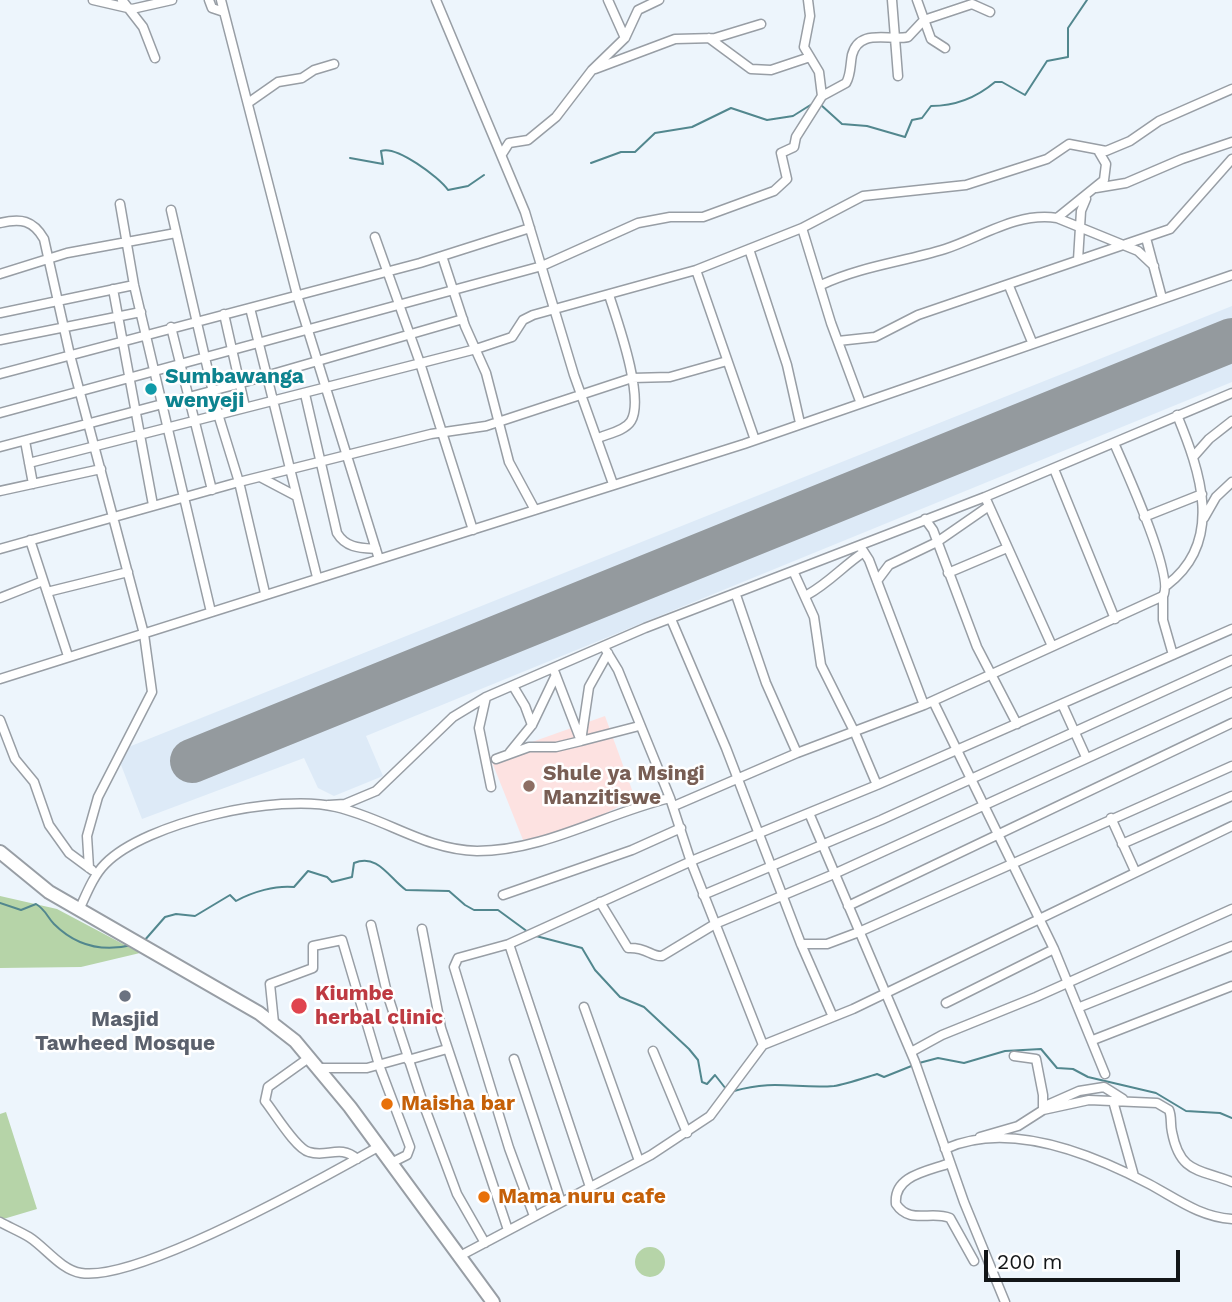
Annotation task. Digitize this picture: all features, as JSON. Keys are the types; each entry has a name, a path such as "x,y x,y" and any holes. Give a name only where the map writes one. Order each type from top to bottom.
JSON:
{"highway":[{"path":"0,852 41,886 79,910 274,1023 315,1062 493,1302"}],"street":[{"path":"93,0 124,4 172,0"},
{"path":"209,0 212,8 224,12"},
{"path":"221,0 297,295 379,559"},
{"path":"436,0 530,228 613,484"},
{"path":"608,0 625,38"},
{"path":"503,159 509,143 528,139 556,117 592,70 625,38 638,10 659,0"},
{"path":"808,0 810,16 804,43 819,72 822,96"},
{"path":"892,0 898,76"},
{"path":"917,0 934,43 946,48"},
{"path":"124,4 143,27 155,58"},
{"path":"0,412 542,266 638,223 670,217 703,217 774,191 787,179 781,153 794,147 796,136 822,96 846,83 854,50 860,42 869,37 894,38 912,34 924,20 972,4 990,12"},
{"path":"592,70 675,38 709,38 761,24"},
{"path":"709,38 751,69 771,70 810,57"},
{"path":"248,103 278,82 302,78 314,70 334,64"},
{"path":"29,463 476,349 512,337 527,318 696,270 803,228 863,197 966,185 1047,159 1069,144 1099,152 1122,145 1159,121 1232,89"},
{"path":"1057,218 1094,190 1126,183 1182,159 1232,142"},
{"path":"1069,224 1106,171 1099,152"},
{"path":"838,341 875,337 907,318 1009,286 1119,245 1146,238 1175,225 1232,159"},
{"path":"120,204 134,285 211,611"},
{"path":"1078,260 1082,206"},
{"path":"171,210 218,414 239,482 265,593"},
{"path":"821,285 855,270 947,248 1030,218 1057,218 1143,254 1154,266"},
{"path":"0,223 16,220 37,227 44,239 70,355 144,634 152,681 150,700 98,797 87,836 89,868"},
{"path":"0,374 146,333 388,271 530,228"},
{"path":"803,228 838,341 860,401"},
{"path":"0,274 48,259 176,233"},
{"path":"375,237 420,363 473,530"},
{"path":"1146,238 1162,298"},
{"path":"749,249 787,365 797,400 800,424"},
{"path":"442,256 500,421 509,462 535,510"},
{"path":"696,270 755,440"},
{"path":"0,679 755,440 860,401 1232,275"},
{"path":"0,313 134,285"},
{"path":"1009,286 1032,342"},
{"path":"113,289 153,505"},
{"path":"597,439 623,428 631,421 632,378 621,331 608,295"},
{"path":"250,308 317,577"},
{"path":"0,340 141,312"},
{"path":"224,314 244,407"},
{"path":"0,447 238,384 463,319"},
{"path":"171,327 212,490"},
{"path":"0,549 239,482 440,432 500,421 632,378 670,377 727,361"},
{"path":"79,910 97,873 121,851 204,816 253,807 353,802 376,791 453,717 486,697 554,672 671,619 862,549 925,519 1054,469 1232,393"},
{"path":"305,394 340,538 351,546 376,549"},
{"path":"1177,415 1194,456 1204,518"},
{"path":"1194,456 1232,421"},
{"path":"26,441 33,484"},
{"path":"1114,443 1144,517 1167,585"},
{"path":"0,491 102,469"},
{"path":"1054,469 1115,620"},
{"path":"260,477 296,496"},
{"path":"1173,655 1163,620 1163,596 1167,585 1189,561 1204,518 1216,497 1232,482"},
{"path":"1144,517 1202,494"},
{"path":"985,497 1052,646"},
{"path":"877,581 889,565 937,542 989,506"},
{"path":"925,519 937,542 989,674 1017,724"},
{"path":"30,540 68,656"},
{"path":"948,573 1007,548"},
{"path":"862,549 928,703 956,750 1054,949 1080,1007 1105,1074"},
{"path":"807,595 827,583 862,549"},
{"path":"47,592 128,572"},
{"path":"794,572 807,595 814,617 821,666 855,733 877,785"},
{"path":"0,598 43,582"},
{"path":"736,595 763,675 797,753"},
{"path":"329,805 429,844 477,851 500,850 552,837 738,780 797,753 928,703 1163,596"},
{"path":"671,619 738,780 801,944 833,1017"},
{"path":"534,1216 509,1148 454,967 458,958 509,944 691,862 877,785 1232,629"},
{"path":"606,650 672,802 691,862 763,1045"},
{"path":"581,741 589,687 606,650"},
{"path":"704,895 822,846 1232,660"},
{"path":"508,754 532,725 554,672"},
{"path":"554,672 581,741"},
{"path":"513,686 526,706 532,725"},
{"path":"600,902 625,946 644,948 656,956 688,943 715,924 834,874 982,804 1232,692"},
{"path":"486,697 479,729 491,787"},
{"path":"1062,704 1086,757"},
{"path":"0,720 15,759 34,782 49,825 69,853 97,873"},
{"path":"848,906 1232,723"},
{"path":"496,759 538,746 556,747 639,726"},
{"path":"801,944 827,944 859,932 1232,766"},
{"path":"1122,844 1232,796"},
{"path":"808,813 920,1074 950,1163 1004,1302"},
{"path":"1111,818 1135,871"},
{"path":"458,1257 687,1133 710,1116 763,1045 885,993 1232,826"},
{"path":"503,895 632,850 681,828"},
{"path":"911,1052 942,1035 1232,909"},
{"path":"371,925 387,993 408,1059 452,1181 485,1243"},
{"path":"422,929 430,981 447,1049 508,1230"},
{"path":"274,1023 270,984 313,968 313,946 342,940 379,1065 410,1147 407,1155 391,1163"},
{"path":"509,944 590,1187"},
{"path":"1080,1007 1232,946"},
{"path":"946,1003 1054,949"},
{"path":"1093,1040 1232,986"},
{"path":"584,1007 639,1161"},
{"path":"357,1159 345,1151 315,1153 304,1150 265,1101 264,1094 268,1087 315,1062 346,1069 379,1065 447,1049"},
{"path":"653,1051 687,1133"},
{"path":"1014,1056 1036,1059 1043,1108"},
{"path":"514,1059 561,1202"},
{"path":"946,1149 1018,1126 1043,1108 1079,1091 1104,1087 1127,1102"},
{"path":"1043,1108 1089,1100 1163,1105 1171,1115 1171,1132 1182,1159 1203,1175 1232,1182"},
{"path":"1113,1101 1134,1177"},
{"path":"980,1138 1035,1141 1058,1147 1134,1177 1181,1204 1203,1213 1232,1219"},
{"path":"0,1222 30,1238 73,1270 86,1273 110,1271 144,1261 213,1233 378,1147"},
{"path":"950,1163 902,1182 896,1191 896,1204 912,1216 939,1215 950,1218 974,1261"}],"shaded area":[{"path":"1232,306 1232,382 366,736 383,776 334,796 318,788 304,758 142,819 116,752"},
{"path":"605,716 635,798 580,827 523,840 490,757"}],"green space":[{"path":"0,896 57,909 140,953 81,967 0,968"},
{"path":"6,1112 37,1209 0,1220 0,1114"},
{"path":"650,1247 660,1252 665,1262 660,1272 650,1277 640,1272 635,1262 640,1252"}],"waterway":[{"path":"821,105 842,124 867,126 905,137 912,120 922,118 931,106 965,100 995,82 1002,82 1025,95 1047,61 1068,57 1068,28 1087,0"},
{"path":"591,163 621,152 635,152 655,133 692,127 731,108 767,120 793,116 812,104"},
{"path":"350,158 383,164 381,151 388,150 427,170 448,190 468,186 484,175"},
{"path":"144,941 165,917 176,914 195,916 230,895 236,901 264,890 294,887 308,871 327,877 332,882 352,877 354,863 362,861 377,864 406,890 449,891 474,910 498,910 528,932"},
{"path":"0,903 21,910 36,904 62,932 90,945 111,948 132,945"},
{"path":"536,936 582,948 595,970 620,997 644,1007 689,1049 698,1060 702,1082 707,1084 715,1075 726,1089"},
{"path":"919,1063 938,1058 964,1063 1005,1051 1041,1049 1057,1068 1073,1069 1088,1077 1156,1093 1186,1111 1220,1113 1232,1118"},
{"path":"734,1091 773,1085 834,1086 877,1074 884,1077 914,1065"}],"runway":[{"path":"192,761 1232,340"}],"place":[{"name":"Sumbawanga wenyeji","path":"151,389"},
{"name":"Shule ya Msingi Manzitiswe","path":"529,786"},
{"name":"Masjid Tawheed Mosque","path":"125,996"},
{"name":"Kiumbe herbal clinic","path":"299,1006"},
{"name":"Maisha bar","path":"387,1104"},
{"name":"Mama nuru cafe","path":"484,1197"}]}
